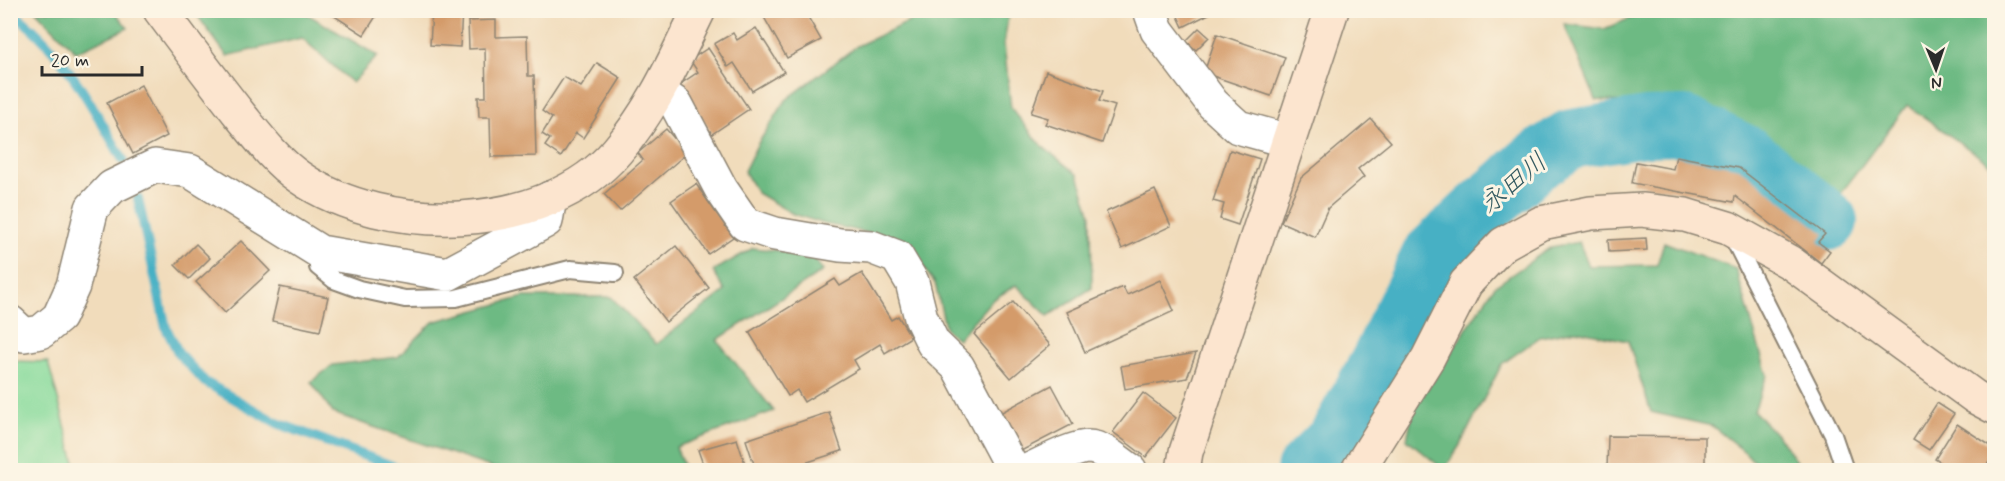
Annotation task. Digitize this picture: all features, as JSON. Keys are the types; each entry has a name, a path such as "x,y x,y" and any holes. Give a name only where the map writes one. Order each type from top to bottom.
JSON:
{"street":[{"path":"160,10 266,147 299,176 336,198 381,212 421,218 461,218 503,212 550,198 585,180 616,152 659,92 699,10"},
{"path":"1149,10 1157,30 1213,104 1238,127 1288,141"},
{"path":"1183,471 1186,452 1332,10"},
{"path":"659,92 676,104 721,189 745,224 775,234 840,245 871,247 897,256 912,282 921,318 933,343 958,367 1013,471"},
{"path":"10,322 24,334 41,332 59,317 73,286 92,208 112,187 155,166 190,171 320,252 448,274 546,221 550,198"},
{"path":"1358,471 1428,358 1466,282 1503,244 1541,224 1592,213 1653,212 1685,215 1728,228 1791,263 1975,397 1995,407"},
{"path":"1029,471 1073,451 1089,447 1106,454 1130,471"}],"lane":[{"path":"1728,228 1833,435 1845,471"},
{"path":"320,252 318,267 334,280 359,289 405,299 456,298 570,269 615,273"}],"green space":[{"path":"1651,10 1971,10 1994,19 1994,167 1907,105 1833,204 1705,115 1624,102 1596,100 1564,24 1604,29"},
{"path":"36,11 114,11 128,28 76,52"},
{"path":"194,11 302,11 378,56 352,83 302,38 227,56"},
{"path":"932,11 1009,11 1004,44 1011,108 1042,146 1078,175 1091,215 1092,288 1048,316 1016,285 991,301 958,339 946,330 935,283 906,245 874,234 825,224 793,214 757,193 744,171 757,145 786,100 857,46"},
{"path":"1579,242 1589,266 1657,265 1664,242 1736,269 1767,375 1754,411 1782,441 1802,470 1761,470 1746,453 1712,426 1651,412 1628,341 1576,330 1540,337 1502,364 1460,445 1444,470 1407,439 1413,410 1494,287 1551,247"},
{"path":"753,248 811,254 823,271 717,340 774,411 676,447 685,470 499,470 333,413 311,382 333,365 398,357 433,322 524,297 611,297 656,344 725,291 713,271"},
{"path":"10,362 48,362 77,470 11,470"}],"building":[{"path":"325,10 380,10 364,35"},
{"path":"432,10 462,10 460,47 430,45"},
{"path":"760,10 804,10 821,40 787,58"},
{"path":"1175,10 1217,10 1183,27"},
{"path":"496,20 496,37 527,36 528,76 534,76 536,156 491,157 490,117 479,117 478,97 486,97 485,48 469,49 468,21"},
{"path":"756,28 784,72 752,91 734,63 728,67 714,44 733,33 737,40"},
{"path":"1199,28 1209,37 1196,50 1186,41"},
{"path":"1217,34 1285,57 1271,96 1204,73"},
{"path":"708,48 749,109 712,134 679,85 698,72 690,60"},
{"path":"597,63 621,78 583,138 576,133 561,157 545,146 550,139 542,134 552,118 542,111 564,77 581,87"},
{"path":"1046,71 1103,91 1099,101 1115,106 1102,143 1045,124 1048,118 1031,113"},
{"path":"141,85 167,136 133,154 107,103"},
{"path":"1371,119 1391,142 1358,169 1364,177 1328,208 1315,237 1281,222 1301,178"},
{"path":"666,129 687,153 620,211 604,194 643,160 638,153"},
{"path":"1230,150 1260,159 1238,225 1220,219 1224,204 1213,201"},
{"path":"1676,156 1739,168 1825,234 1818,242 1830,251 1821,263 1735,196 1734,202 1632,183 1636,162 1673,169"},
{"path":"696,184 733,237 708,254 671,201"},
{"path":"1155,190 1171,226 1122,249 1106,212"},
{"path":"1646,238 1647,250 1609,252 1608,240"},
{"path":"241,241 270,271 225,313 196,282"},
{"path":"196,244 210,258 189,279 175,265"},
{"path":"676,246 709,288 666,322 634,280"},
{"path":"862,273 891,320 898,316 911,337 885,353 880,344 854,360 859,369 804,402 797,390 788,396 749,332 835,279 840,286"},
{"path":"1160,280 1174,311 1085,352 1067,312 1123,287 1127,295"},
{"path":"280,287 328,297 320,331 272,321"},
{"path":"1013,302 1050,345 1011,378 974,334"},
{"path":"1196,353 1187,378 1125,389 1121,366"},
{"path":"1052,385 1073,424 1021,451 1000,413"},
{"path":"1143,393 1176,418 1146,457 1113,432"},
{"path":"1937,403 1954,414 1929,450 1913,440"},
{"path":"829,412 842,451 783,470 756,470 746,440"},
{"path":"1957,424 1994,448 1994,454 1984,470 1953,470 1935,459"},
{"path":"1608,436 1705,437 1705,470 1607,470"},
{"path":"737,439 747,470 705,470 698,450"}],"waterway":[{"path":"10,11 29,26 60,60 87,99 123,160"},
{"name":"永田川","path":"1306,470 1337,439 1379,364 1431,256 1534,163 1571,139 1646,127 1685,126 1746,155 1828,221"},
{"path":"138,199 166,328 179,354 205,382 277,423 403,470"}]}
